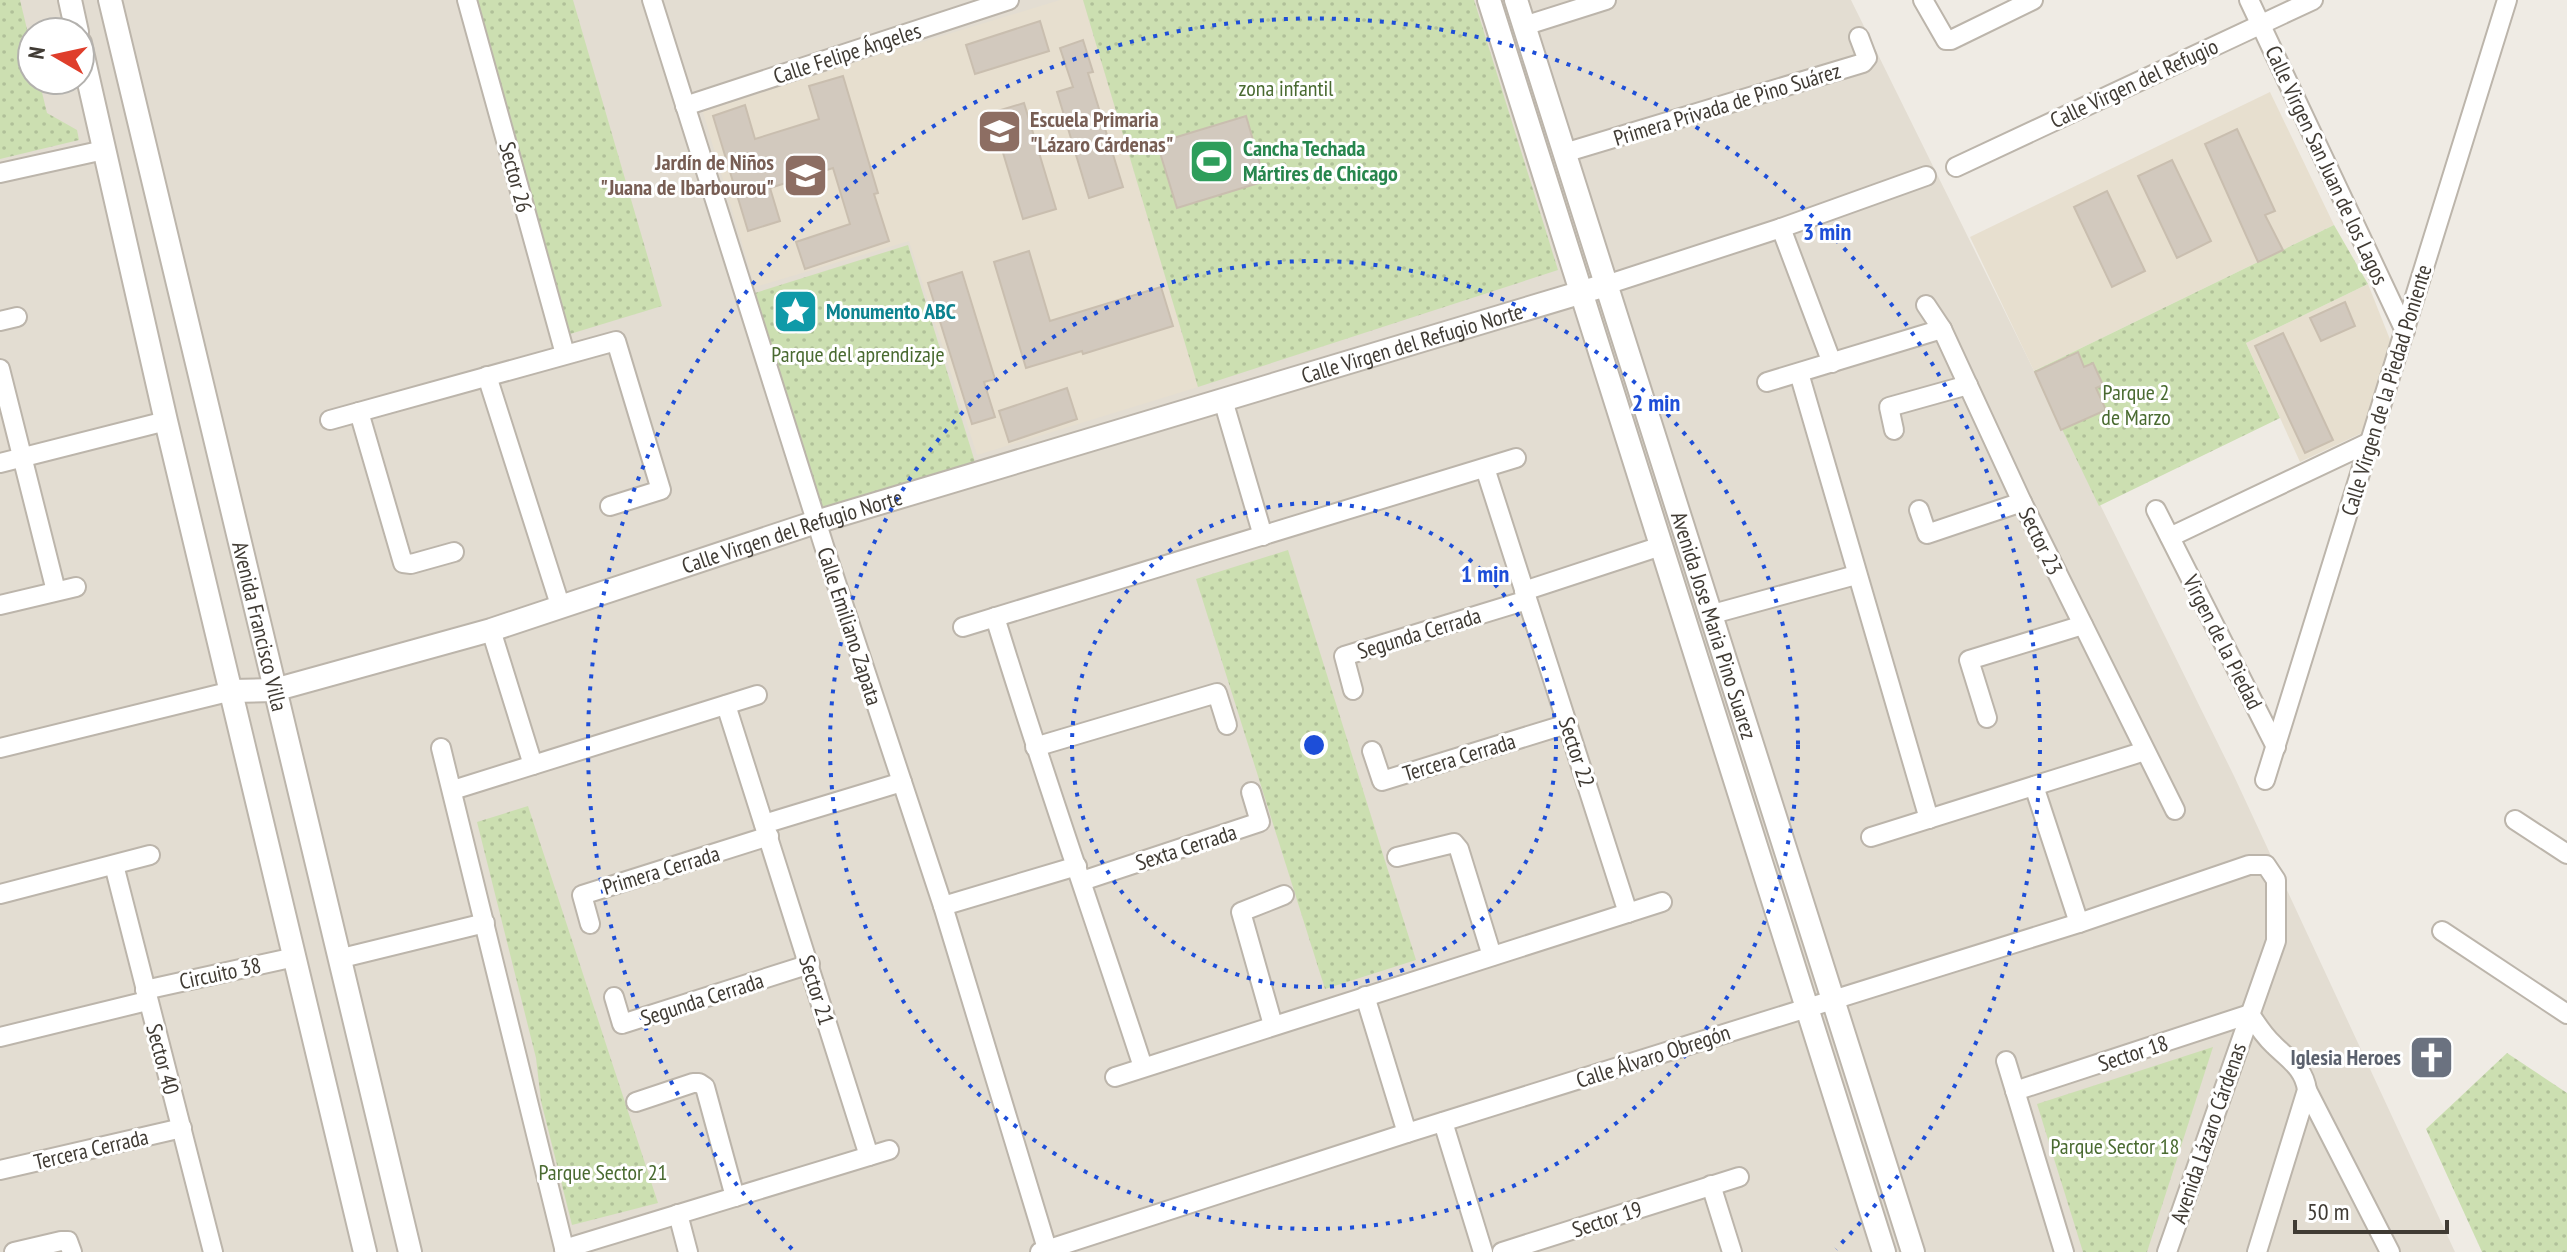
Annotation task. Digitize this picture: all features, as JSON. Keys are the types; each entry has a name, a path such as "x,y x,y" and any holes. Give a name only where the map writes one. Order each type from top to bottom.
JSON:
{"street":[{"name":"Avenida Francisco Villa","path":"110,0 410,1252"},
{"name":"Sector 26","path":"467,0 565,354"},
{"name":"Calle Emiliano Zapata","path":"652,0 816,522 943,906 1045,1251"},
{"name":"Calle Felipe Ángeles","path":"685,106 1009,0"},
{"name":"Avenida Jose Maria Pino Suarez","path":"1489,0 1884,1252"},
{"name":"Avenida Jose Maria Pino Suarez","path":"1516,0 1913,1252"},
{"path":"1524,26 1606,0"},
{"path":"1923,0 1946,40 1951,40 2033,0"},
{"name":"Calle Virgen San Juan de los Lagos","path":"2249,0 2405,331"},
{"name":"Calle Virgen del Refugio","path":"1956,167 2313,0"},
{"name":"Calle Virgen de la Piedad Poniente","path":"2265,780 2507,0"},
{"name":"Primera Privada de Pino Suárez","path":"1564,153 1863,63 1867,58 1859,37"},
{"name":"Avenida Francisco Villa","path":"92,96 166,421 365,1252"},
{"path":"0,173 104,150"},
{"path":"1606,285 1781,228 1926,176"},
{"path":"1781,228 1832,363"},
{"name":"Calle Virgen del Refugio Norte","path":"0,748 232,691 274,690 491,630 816,522 1606,285"},
{"name":"Sector 23","path":"1926,305 1942,329 2022,502 2175,810"},
{"path":"1767,382 1942,329"},
{"path":"330,420 616,341 661,490 610,506"},
{"path":"0,369 56,591"},
{"path":"1799,373 1929,819"},
{"path":"487,376 561,608"},
{"path":"1894,430 1889,407 1968,385"},
{"path":"1223,400 1263,536"},
{"path":"359,412 403,563 411,564 454,552"},
{"path":"0,463 166,421"},
{"path":"2170,537 2370,442"},
{"path":"963,627 1516,458"},
{"name":"Sector 22","path":"1485,468 1628,913"},
{"path":"1919,510 1927,534 2022,502"},
{"name":"Virgen de la Piedad","path":"2156,510 2276,747"},
{"path":"1526,595 1661,546"},
{"path":"1709,615 1856,575"},
{"path":"0,605 76,587"},
{"name":"Segunda Cerrada","path":"1353,690 1344,656 1526,595"},
{"path":"995,617 1035,747 1143,1067"},
{"path":"1987,718 1969,660 2083,625"},
{"path":"491,630 533,765"},
{"path":"1035,747 1217,693 1227,725"},
{"path":"453,790 757,695"},
{"name":"Sector 21","path":"726,705 869,1156"},
{"name":"Tercera Cerrada","path":"1372,751 1382,781 1567,724"},
{"path":"441,748 564,1250 889,1150"},
{"path":"1871,837 2145,751"},
{"path":"767,830 902,782"},
{"path":"2034,786 2079,923"},
{"name":"Sexta Cerrada","path":"1080,874 1260,822 1251,792"},
{"path":"2515,820 2567,854"},
{"name":"Primera Cerrada","path":"590,924 582,895 767,830"},
{"path":"1397,857 1454,843 1459,849 1492,956"},
{"path":"0,894 150,855"},
{"name":"Sector 40","path":"114,865 213,1252"},
{"name":"Calle Álvaro Obregón","path":"1045,1251 1407,1133 2079,923 2249,865 2266,865"},
{"name":"Avenida Lázaro Cárdenas","path":"2167,1252 2276,941 2276,880 2266,865"},
{"path":"943,906 1080,874"},
{"path":"1273,1025 1241,912 1284,895"},
{"path":"1115,1077 1662,902"},
{"path":"342,958 485,923"},
{"path":"2442,931 2567,1014"},
{"name":"Circuito 38","path":"0,1037 295,957"},
{"name":"Segunda Cerrada","path":"614,997 622,1024 810,964"},
{"path":"1365,996 1407,1133"},
{"name":"Avenida Lázaro Cárdenas","path":"2250,1014 2260,1030 2291,1058 2305,1076 2307,1090 2390,1252"},
{"name":"Sector 18","path":"2015,1091 2250,1014"},
{"path":"2006,1061 2064,1252"},
{"path":"636,1102 693,1083 705,1087 735,1197"},
{"path":"2257,1252 2307,1090"},
{"path":"1443,1122 1483,1252"},
{"name":"Tercera Cerrada","path":"0,1170 182,1128"},
{"name":"Sector 19","path":"1502,1252 1739,1177"},
{"path":"1711,1185 1732,1252"},
{"path":"678,1214 688,1252"},
{"path":"14,1252 61,1241 68,1241 72,1252"}],"shaded area":[{"path":"0,0 1851,0 2234,776 2455,1252 0,1252"},
{"path":"1060,0 1083,0 1198,387 977,455 909,241 755,287 702,109"},
{"path":"2270,92 2334,225 2034,371 1970,237"},
{"path":"2368,284 2391,342 2362,433 2300,462 2246,343"}],"green space":[{"path":"0,0 20,0 24,16 16,16 16,96 43,96 47,113 77,130 79,140 0,159"},
{"path":"472,0 573,0 662,306 570,334"},
{"name":"zona infantil","path":"1083,0 1474,0 1558,270 1198,387"},
{"name":"Parque 2 de Marzo","path":"2334,225 2368,284 2246,343 2280,418 2099,506 2034,371"},
{"name":"Parque del aprendizaje","path":"908,245 975,462 822,510 755,293"},
{"path":"1288,550 1416,960 1325,989 1196,579"},
{"name":"Parque Sector 21","path":"528,806 658,1203 572,1225 541,1101 536,1058 477,822"},
{"name":"Parque Sector 18","path":"2213,1047 2147,1252 2083,1252 2037,1104"},
{"path":"2507,1053 2567,1093 2567,1252 2482,1252 2426,1129"}],"building":[{"path":"1040,21 1049,51 975,74 966,45"},
{"path":"1083,40 1093,72 1088,73 1123,187 1089,198 1057,92 1073,87 1060,48"},
{"path":"843,76 889,241 805,269 796,242 850,224 833,168 770,188 780,221 748,231 713,116 745,105 755,139 819,119 809,86"},
{"path":"1024,103 1056,209 1023,219 991,113"},
{"path":"1246,116 1265,181 1177,208 1157,143"},
{"path":"2237,129 2275,211 2265,215 2283,250 2258,262 2205,144"},
{"path":"2172,160 2211,241 2177,258 2138,176"},
{"path":"2107,191 2145,271 2112,287 2074,207"},
{"path":"1029,251 1050,321 1161,287 1173,326 1026,368 994,262"},
{"path":"962,272 995,379 984,382 995,417 972,424 928,283"},
{"path":"2345,302 2355,326 2321,341 2310,318"},
{"path":"2283,333 2333,440 2305,453 2255,346"},
{"path":"2078,352 2084,367 2093,363 2103,385 2096,388 2106,410 2061,430 2035,372"},
{"path":"1067,388 1077,419 1009,442 999,411"}],"place":[{"name":"Escuela Primaria \"Lázaro Cárdenas\"","path":"999,132"},
{"name":"Cancha Techada Mártires de Chicago","path":"1212,161"},
{"name":"Jardín de Niños \"Juana de Ibarbourou\"","path":"805,175"},
{"name":"Monumento ABC","path":"795,311"},
{"name":"Iglesia Heroes","path":"2432,1057"}]}
